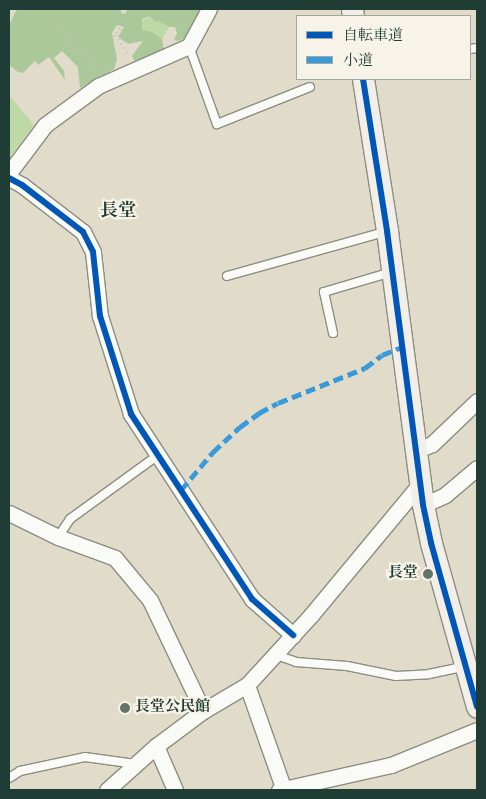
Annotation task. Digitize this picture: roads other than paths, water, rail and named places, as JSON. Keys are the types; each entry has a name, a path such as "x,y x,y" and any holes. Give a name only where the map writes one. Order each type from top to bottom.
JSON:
{"street":[{"path":"9,173 45,125 98,86 189,46 209,9"},
{"path":"363,80 387,231 421,495 431,543 471,665 477,707"},
{"path":"9,178 22,185 83,232 92,252 100,316 131,414 252,599 293,635"},
{"path":"414,451 432,444 477,401"},
{"path":"107,790 156,746 203,711 246,686 421,495 445,496 477,468"},
{"path":"9,513 58,537 115,558 150,600 203,711"},
{"path":"246,686 282,790 391,765 477,730"},
{"path":"156,746 175,790"}],"lane":[{"path":"189,46 217,124 310,86"},
{"path":"226,276 387,231"},
{"path":"334,333 324,292 392,272"},
{"path":"58,537 70,518 158,455"},
{"path":"276,655 296,662 347,666 396,676 428,674 471,665"},
{"path":"9,778 20,772 84,756 136,764"}],"place":[{"name":"長堂","path":"428,574"},
{"name":"長堂公民館","path":"125,708"}],"district":[{"name":"長堂","path":"118,212"}]}
